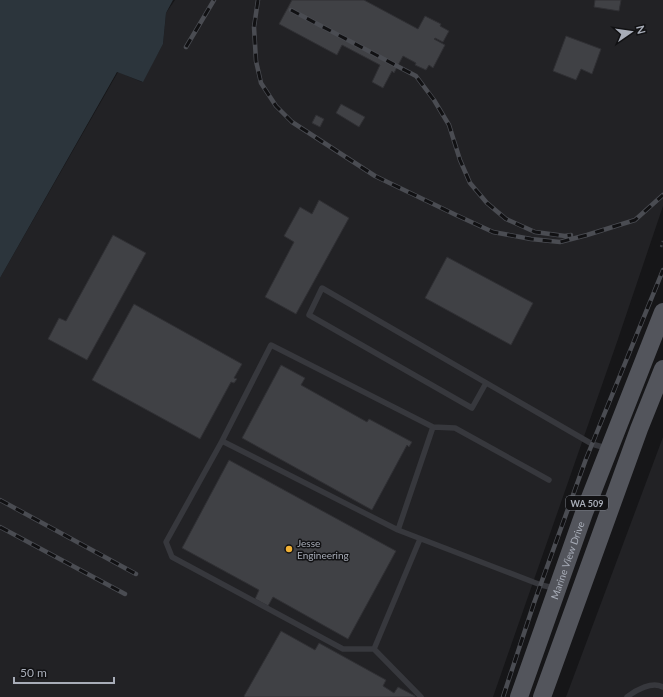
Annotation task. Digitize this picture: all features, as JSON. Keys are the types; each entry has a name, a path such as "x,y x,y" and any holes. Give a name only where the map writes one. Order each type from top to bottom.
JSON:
{"main road":[{"name":"Marine View Drive","path":"518,697 584,513 663,312"},
{"name":"WA 509","path":"542,697 639,429 663,369"}],"lane":[{"path":"486,383 472,408 309,315 322,288 592,444 609,448"},
{"path":"421,697 374,649 343,649 172,557 166,542 222,441 271,345 433,428 455,428 549,480"},
{"path":"398,530 433,428"},
{"path":"222,441 398,530 541,585 556,589"},
{"path":"374,649 420,539"},
{"path":"627,697 634,691 644,687 658,684 663,686"}],"path":[{"path":"661,247 663,241"}],"shaded area":[{"path":"0,0 173,0 166,13 163,44 143,82 117,72 0,278"},
{"path":"175,0 663,0 663,206 493,697 0,697 0,278 118,72 142,82 163,44 166,13"},
{"path":"663,437 663,697 566,697"}],"building":[{"path":"292,0 364,0 418,29 425,16 441,24 440,26 449,31 443,42 435,38 434,39 445,45 433,68 429,65 426,70 415,65 416,63 403,56 394,73 392,71 383,88 372,82 380,65 342,45 337,55 279,24"},
{"path":"595,0 621,0 619,11 594,7"},
{"path":"566,36 601,49 592,74 581,69 576,80 553,71"},
{"path":"341,104 365,117 359,127 336,113"},
{"path":"316,115 324,119 320,127 312,123"},
{"path":"319,200 349,218 296,314 265,297 294,242 284,236 300,207 312,214"},
{"path":"113,235 146,253 87,360 48,339 59,318 66,321"},
{"path":"447,257 533,303 511,345 425,298"},
{"path":"134,304 242,364 234,378 237,379 234,383 231,382 200,439 92,380"},
{"path":"281,365 305,378 301,385 367,422 369,419 412,442 409,447 407,445 372,510 242,438"},
{"name":"Jesse Engineering","path":"229,460 396,551 348,639 273,597 268,606 255,599 259,590 182,548"},
{"path":"281,631 315,650 319,643 386,680 383,686 394,693 398,687 415,697 245,697 244,696"}],"railway":[{"path":"186,47 214,0"},
{"path":"258,0 254,27 256,61 261,83 276,106 292,122 375,176 493,232 531,239 560,242 635,220 663,195"},
{"path":"291,10 416,76 434,100 449,125 460,160 470,183 487,203 506,219 535,232 565,236 571,235"},
{"path":"503,697 534,603 586,459 663,270"},
{"path":"0,500 136,574"},
{"path":"0,527 125,594"}],"place":[{"name":"Jesse Engineering","path":"289,549"}]}
